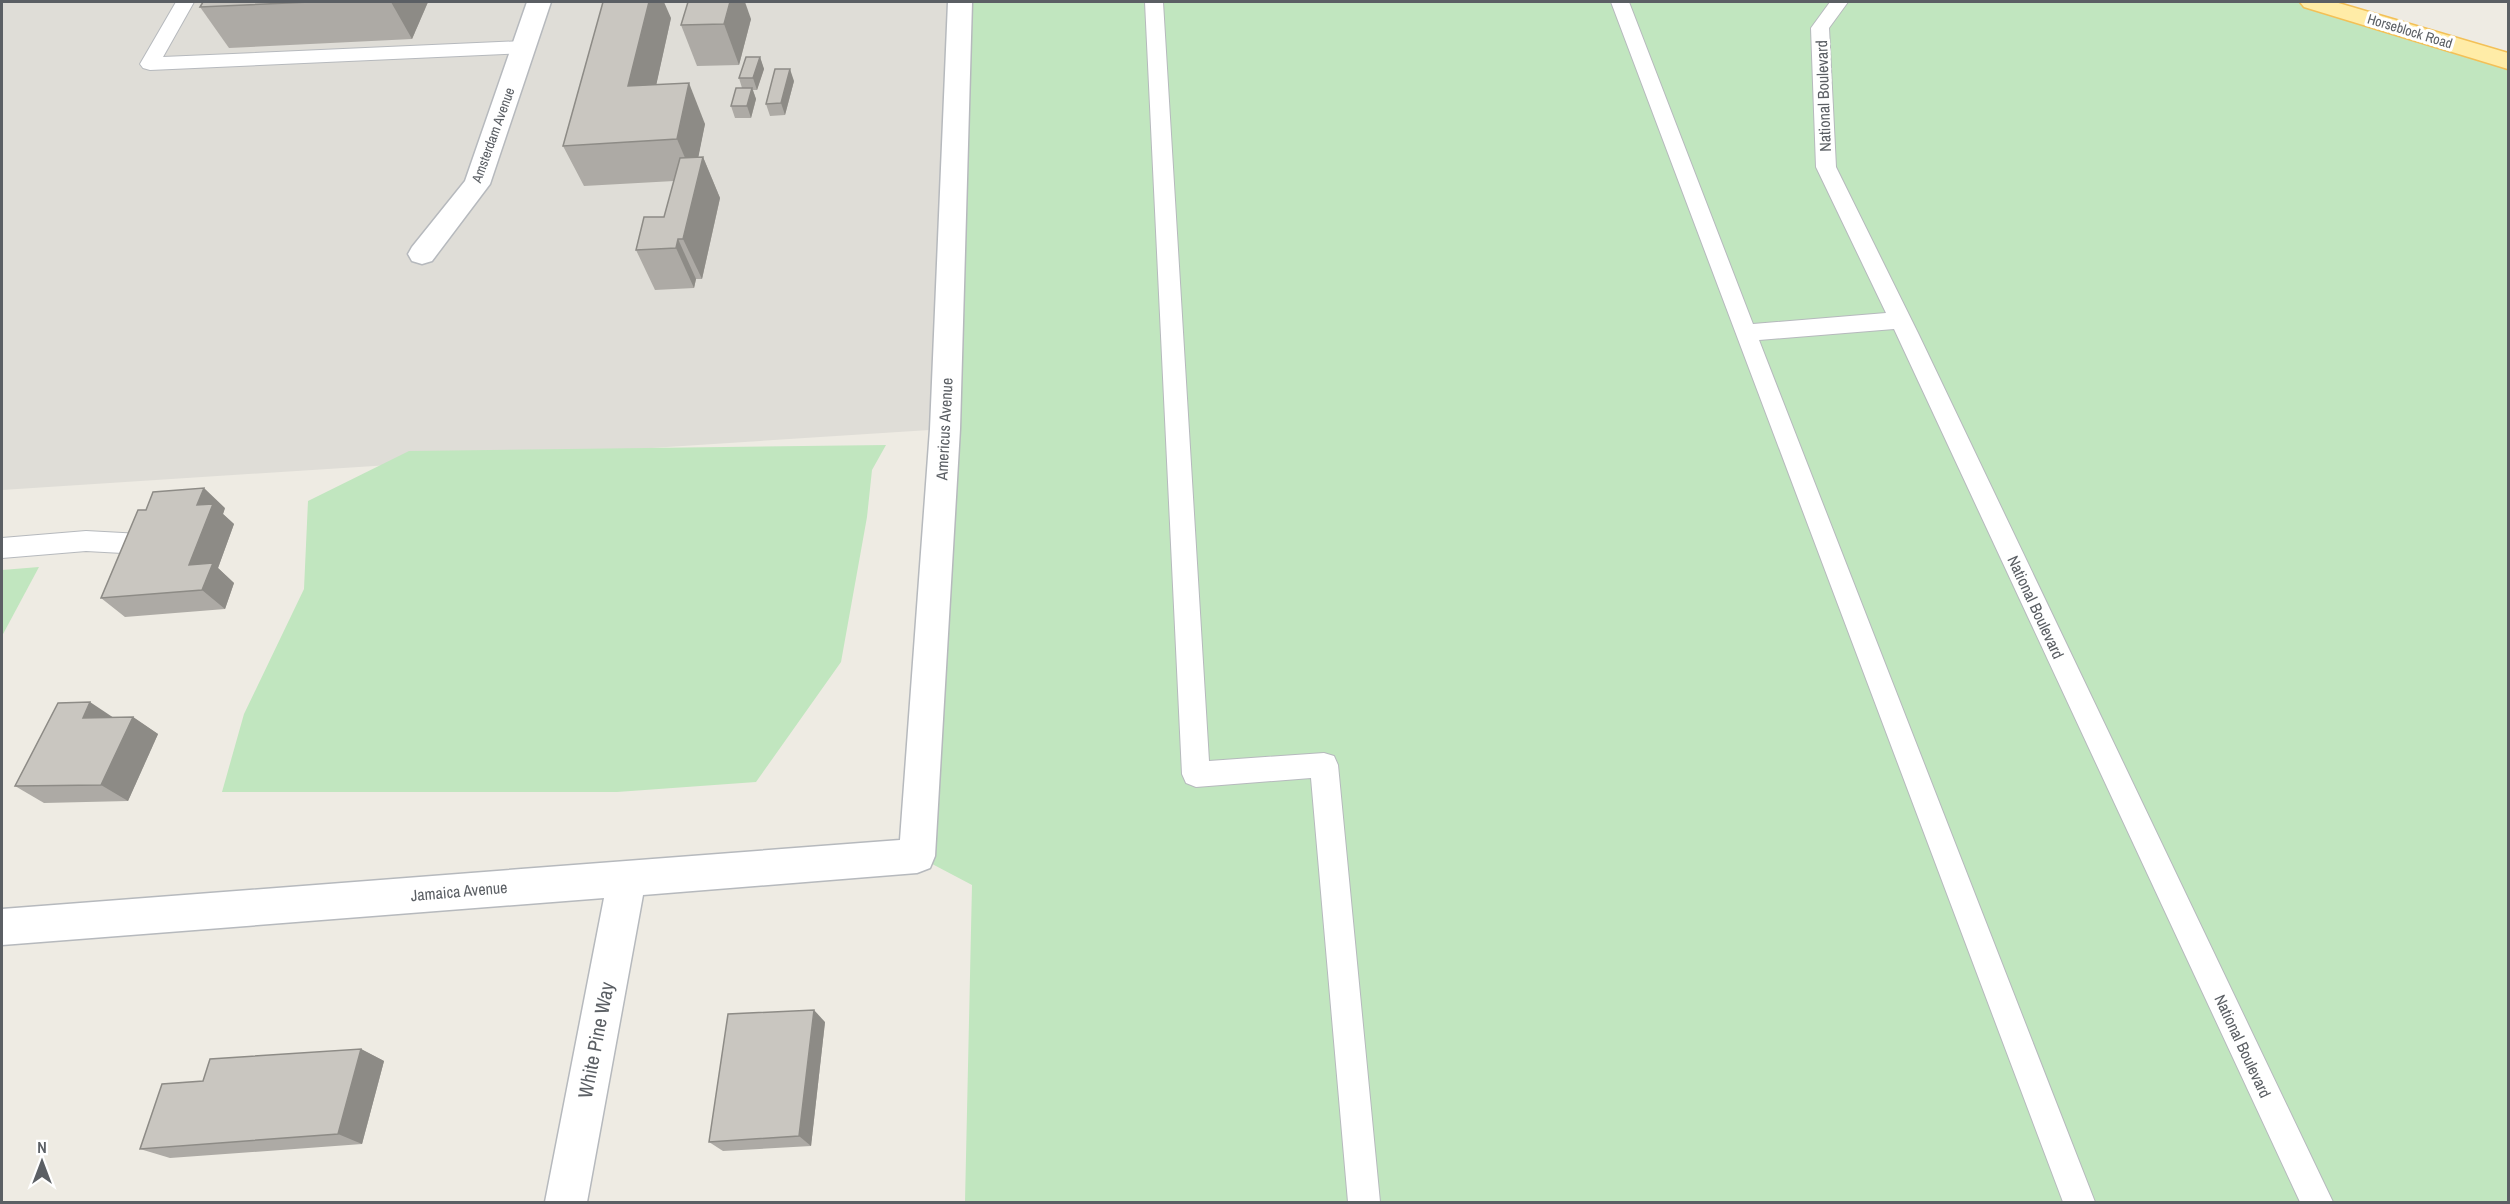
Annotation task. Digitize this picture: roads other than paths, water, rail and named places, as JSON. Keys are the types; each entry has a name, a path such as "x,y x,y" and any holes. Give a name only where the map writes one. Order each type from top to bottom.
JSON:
{"main road":[{"name":"Horseblock Road","path":"2312,2 2508,61"}],"street":[{"name":"Amsterdam Avenue","path":"422,254 477,184 539,2"},
{"name":"Americus Avenue","path":"917,856 945,429 960,2"},
{"name":"Jamaica Avenue","path":"2,927 917,856"},
{"name":"White Pine Way","path":"566,1203 627,878"}],"lane":[{"path":"185,2 150,64 524,46"},
{"path":"1154,2 1196,774 1324,765 1364,1203"},
{"path":"1620,2 2079,1203"},
{"name":"National Boulevard","path":"1839,2 1820,28 1826,167 2317,1203"},
{"path":"1745,333 1900,320"},
{"path":"2,548 86,541 141,544"}]}
